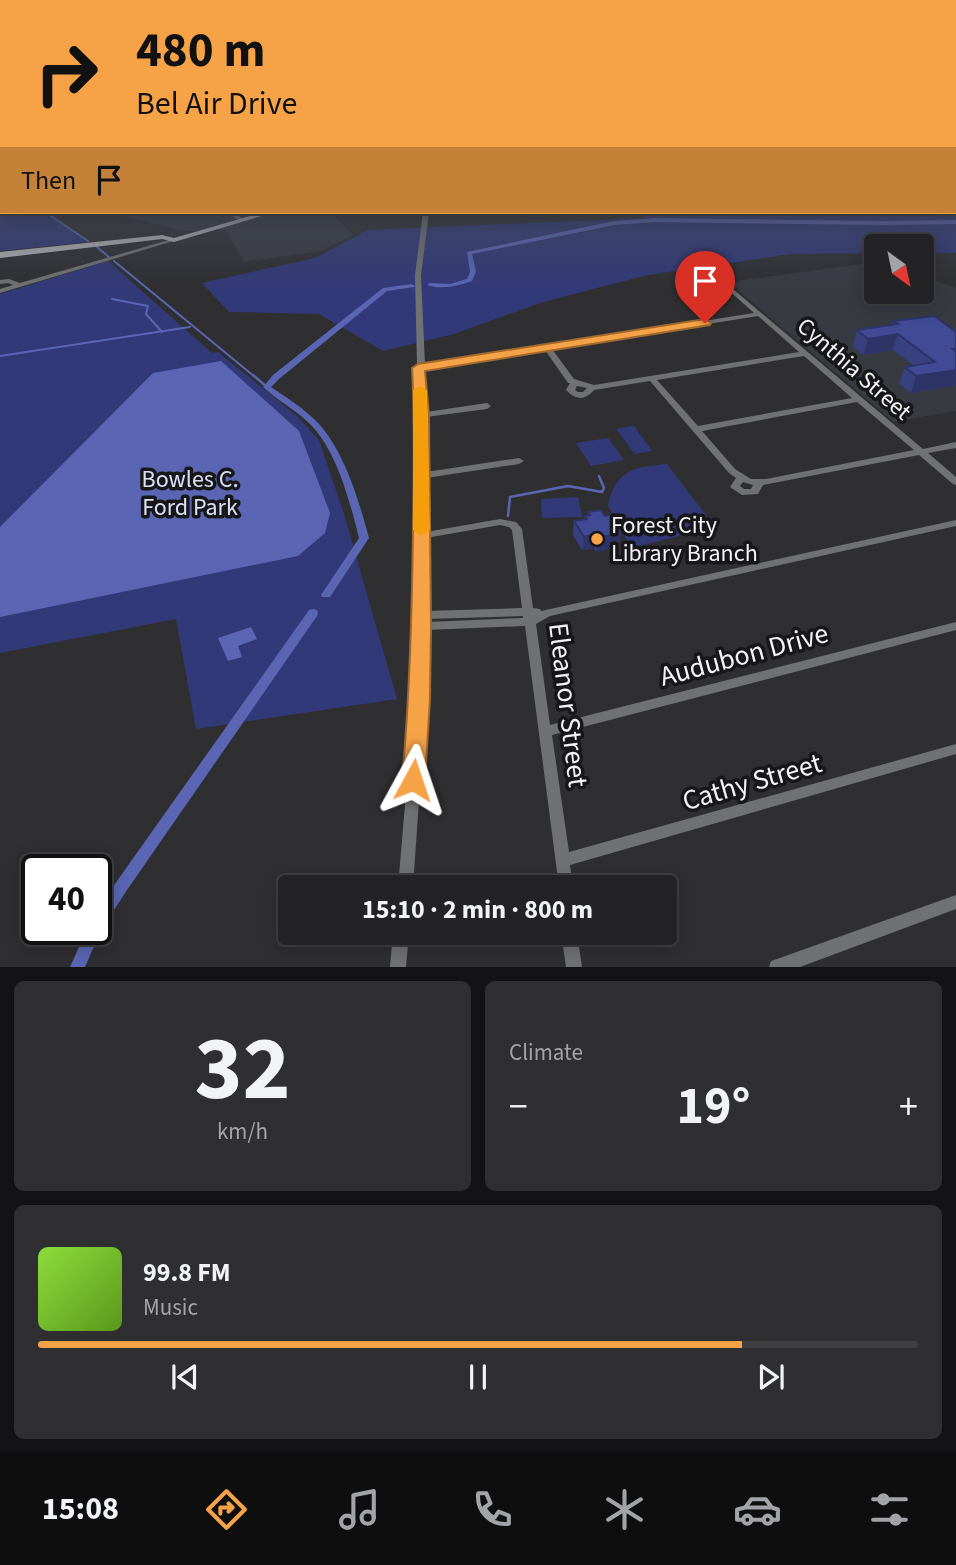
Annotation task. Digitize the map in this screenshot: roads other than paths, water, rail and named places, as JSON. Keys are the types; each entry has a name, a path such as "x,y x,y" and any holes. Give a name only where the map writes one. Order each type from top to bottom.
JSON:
{"main road":[{"path":"0,254 162,237 174,240 263,214"},
{"path":"0,254 205,231"}],"street":[{"path":"233,214 240,220"},
{"path":"406,875 420,699 422,415 418,275 426,214"},
{"path":"0,291 174,240"},
{"path":"0,282 9,281 20,285"},
{"name":"Cynthia Street","path":"727,286 956,482"},
{"path":"419,366 760,314"},
{"path":"547,347 575,384 570,390 576,395 585,395 592,388 806,353"},
{"path":"652,379 740,478 735,486 742,492 755,492 758,483 956,445"},
{"path":"695,429 859,399"},
{"path":"422,415 487,406"},
{"path":"421,476 519,461"},
{"name":"Eleanor Street","path":"421,536 499,522 512,524 517,529 564,875"},
{"path":"421,620 530,617 956,523"},
{"name":"Audubon Drive","path":"544,733 956,626"},
{"name":"Cathy Street","path":"562,862 956,749"},
{"path":"776,967 956,902"},
{"path":"398,967 400,945"},
{"path":"571,945 574,967"}],"waterway":[{"path":"48,214 88,241"},
{"path":"430,285 450,286 470,280 473,272 469,253 614,223 656,220 956,222"},
{"path":"97,247 110,258"},
{"path":"114,261 255,377"},
{"path":"326,595 364,538 361,525 346,480 325,438 307,417 267,387 385,289 412,286"},
{"path":"112,299 148,306 146,314 161,331"},
{"path":"161,331 190,327"},
{"path":"0,356 161,331"},
{"path":"253,375 267,387"},
{"path":"508,516 510,497 568,486 602,492 604,488 599,476"},
{"path":"112,900 313,613"},
{"path":"77,967 87,945"}],"place":[{"name":"Forest City Library Branch","path":"597,539"}],"park label":[{"name":"Bowles C. Ford Park","path":"190,493"}]}
